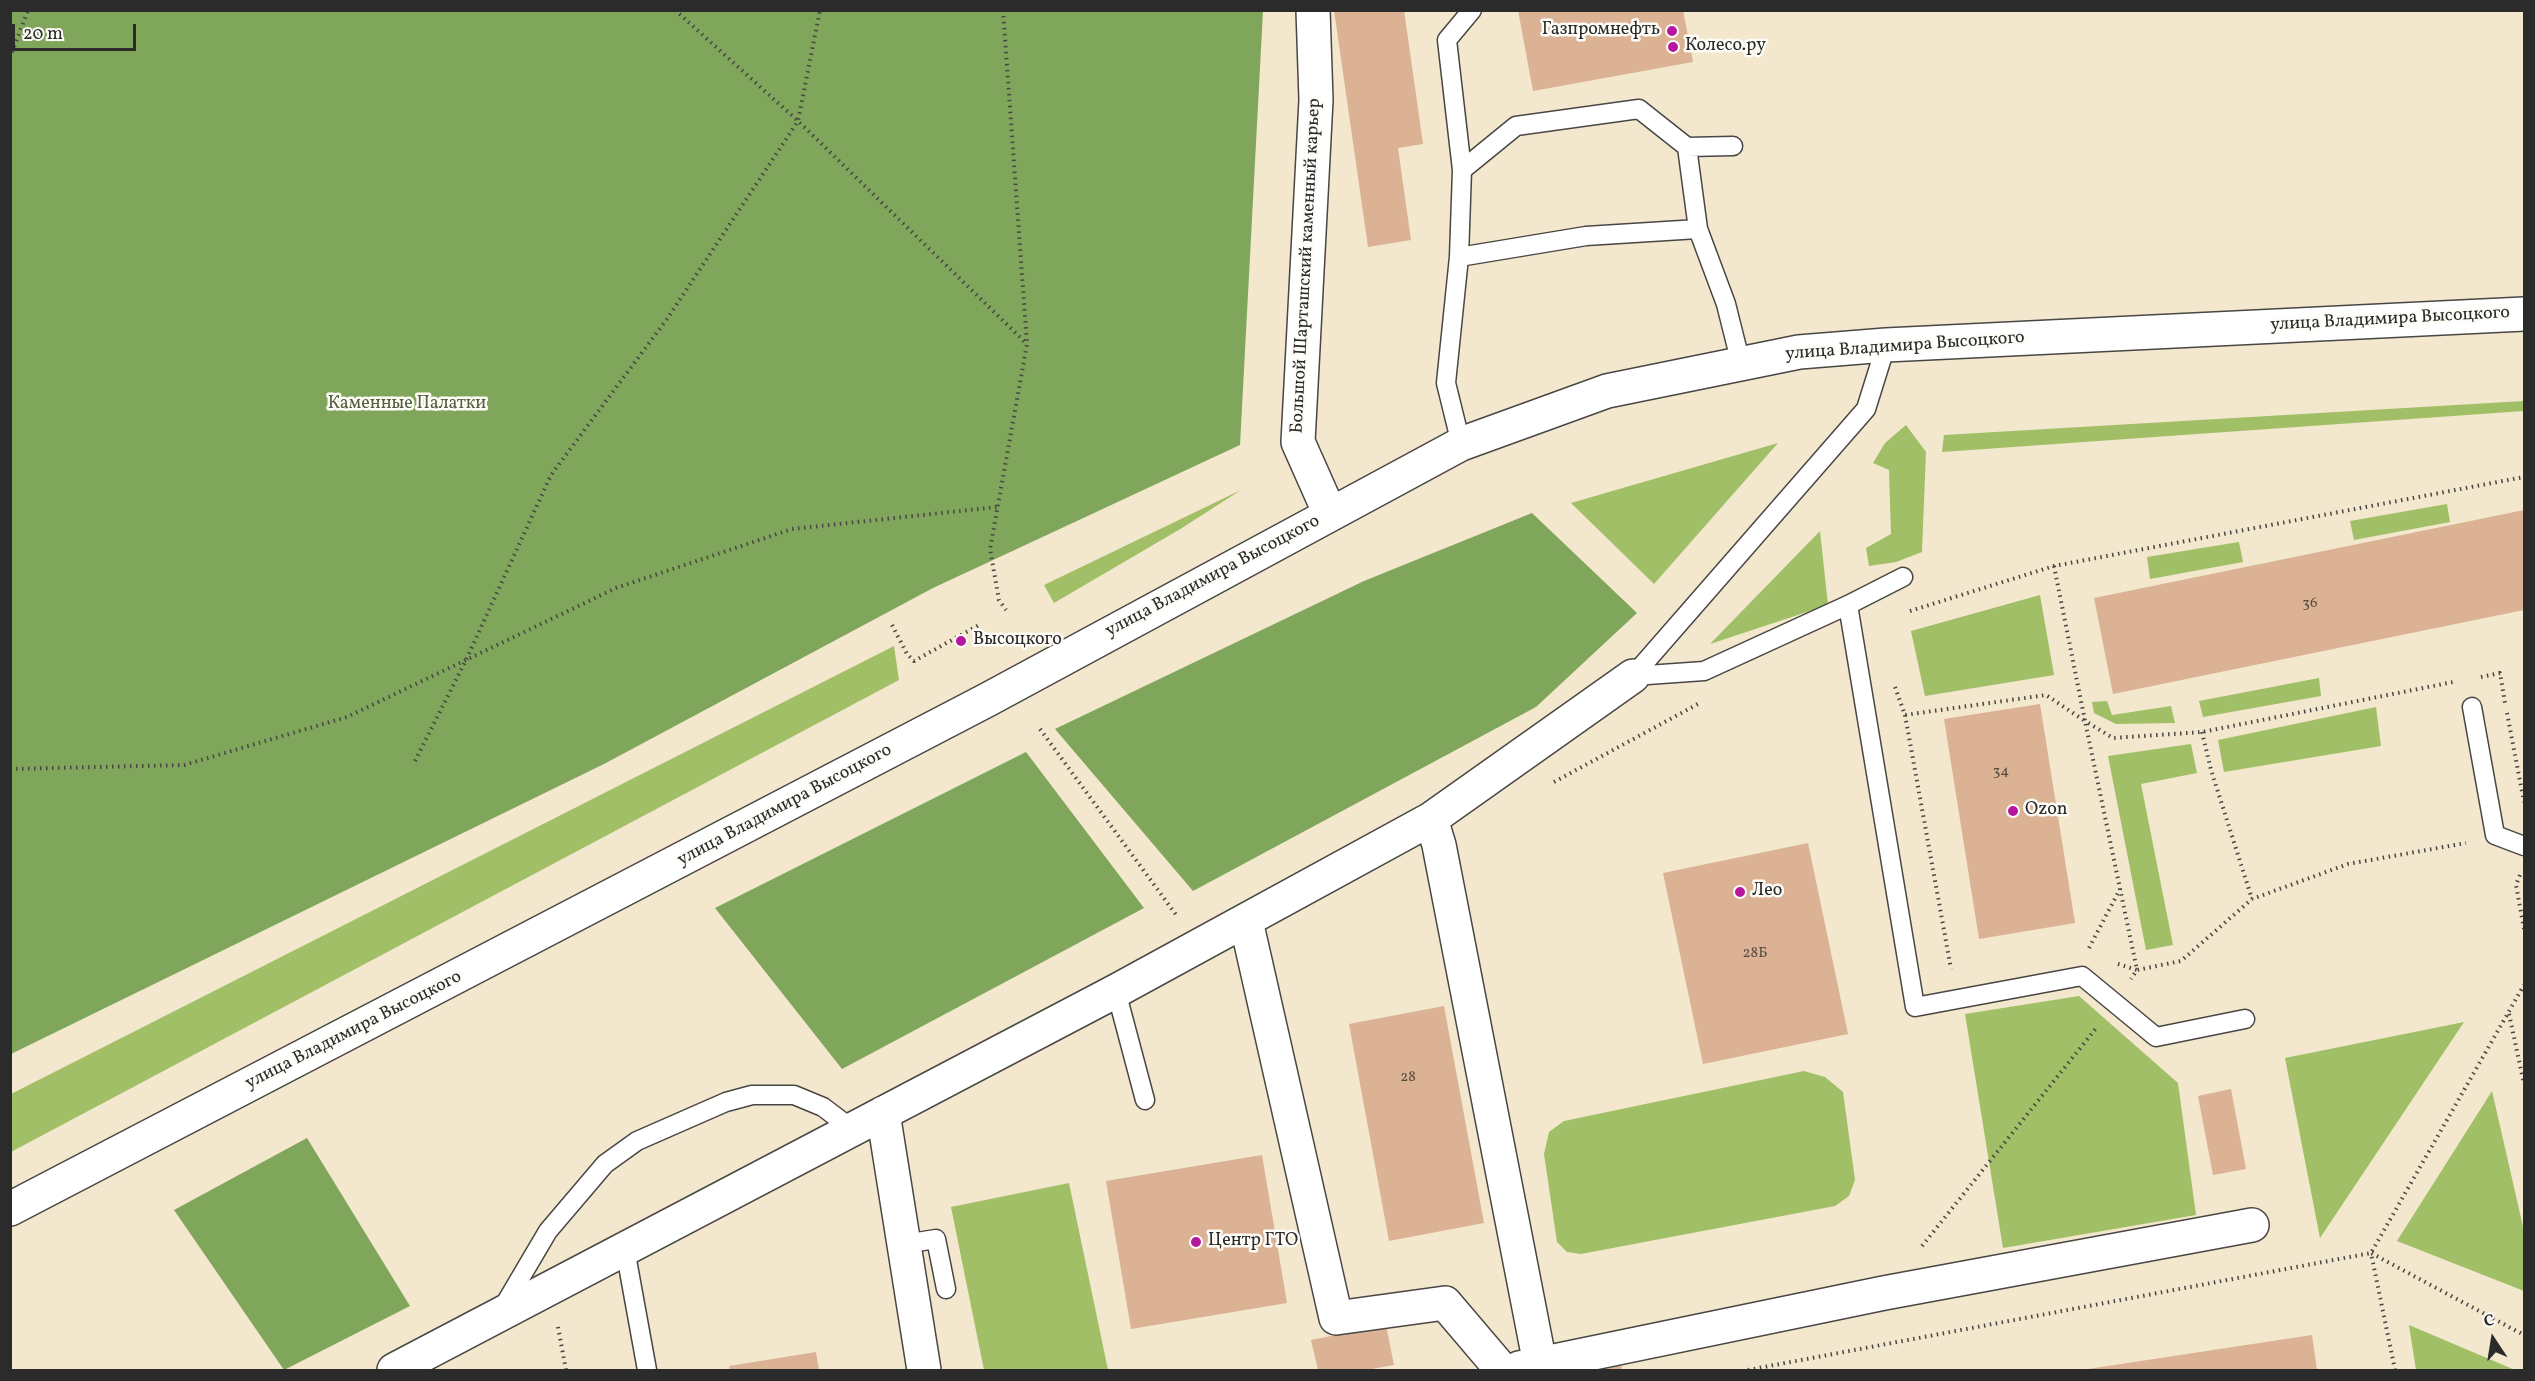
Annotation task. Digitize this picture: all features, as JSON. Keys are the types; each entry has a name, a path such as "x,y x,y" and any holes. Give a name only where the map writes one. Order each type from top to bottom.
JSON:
{"street":[{"name":"Большой Шарташский каменный карьер","path":"1313,10 1316,100 1298,442 1330,514"},
{"name":"улица Владимира Высоцкого","path":"10,1209 987,700 1461,444 1607,391 1799,352 1886,345 2524,314"},
{"path":"394,1371 1246,921 1431,819 1633,676"},
{"path":"1431,819 1439,845 1540,1364"},
{"path":"1246,921 1336,1318 1445,1303 1504,1371 1884,1293 2252,1225"},
{"path":"883,1113 924,1371"}],"lane":[{"path":"1461,444 1446,383 1459,257 1462,170 1447,40 1472,10"},
{"path":"1462,170 1516,126 1639,109 1687,147 1732,146"},
{"path":"1687,147 1698,229 1726,304 1741,364"},
{"path":"1459,257 1586,236 1698,229"},
{"path":"1633,676 1866,409 1886,345"},
{"path":"1633,676 1704,671 1848,605 1903,577"},
{"path":"1848,605 1915,1007 2082,976 2156,1037 2245,1019"},
{"path":"2472,707 2495,834 2524,846"},
{"path":"1116,990 1145,1100"},
{"path":"497,1316 548,1231 605,1164 637,1141 726,1102 752,1095 794,1095 823,1107 852,1129"},
{"path":"904,1244 936,1239 946,1289"},
{"path":"624,1249 647,1371"}],"path":[{"path":"10,58 28,10"},
{"path":"675,10 798,121 1027,345"},
{"path":"415,761 466,660 550,475 667,319 798,121 820,10"},
{"path":"1003,10 1027,345 990,549 999,600 1006,610"},
{"path":"10,769 184,765 347,717 616,588 792,529 997,507"},
{"path":"1921,1246 2116,1004 2137,970 2054,566"},
{"path":"892,626 907,654 914,661 979,625"},
{"path":"2477,678 2500,673 2524,802"},
{"path":"1905,716 2046,695 2113,738 2202,732 2454,682"},
{"path":"1894,684 1905,716 1953,976"},
{"path":"1040,729 1167,901"},
{"path":"2202,732 2211,770 2252,899"},
{"path":"2117,963 2137,970 2181,961 2252,899 2348,864 2462,844 2495,834"},
{"path":"2524,867 2516,885 2524,929"},
{"path":"2516,885 2524,882"},
{"path":"2086,954 2120,889"},
{"path":"2395,1371 2371,1253 2524,985"},
{"path":"2509,1013 2524,1084"},
{"path":"1748,1371 2371,1253 2524,1335"},
{"path":"1846,1351 1852,1341"}],"green space":[{"name":"Каменные Палатки","path":"11,10 1263,11 1240,445 933,588 604,764 11,1054"},
{"path":"2524,401 2524,411 1942,452 1944,435"},
{"path":"1906,425 1926,452 1922,552 1896,562 1869,566 1866,548 1891,534 1889,470 1873,463 1885,443"},
{"path":"1778,443 1654,584 1571,503"},
{"path":"1241,490 1182,528 1054,603 1044,585"},
{"path":"2447,504 2450,522 2354,540 2350,521"},
{"path":"1532,513 1637,613 1536,707 1193,891 1055,729 1364,581"},
{"path":"1820,531 1828,605 1710,644"},
{"path":"2239,542 2243,562 2150,579 2147,557"},
{"path":"2040,595 2054,675 1925,696 1911,631"},
{"path":"894,646 899,680 11,1152 11,1094"},
{"path":"2319,678 2321,696 2203,717 2199,701"},
{"path":"2107,701 2112,715 2171,706 2175,723 2116,724 2094,713 2092,702"},
{"path":"2376,707 2381,746 2224,772 2218,740"},
{"path":"2191,744 2197,773 2141,784 2173,945 2146,950 2108,756"},
{"path":"1026,752 1144,908 842,1069 715,908"},
{"path":"2079,996 2178,1083 2196,1215 2003,1248 1965,1014"},
{"path":"2464,1022 2320,1238 2285,1058"},
{"path":"1804,1071 1825,1077 1843,1092 1855,1180 1849,1196 1835,1206 1581,1254 1567,1252 1557,1242 1544,1154 1549,1132 1564,1121"},
{"path":"2492,1091 2524,1231 2524,1291 2397,1241"},
{"path":"307,1138 410,1306 284,1370 174,1210"},
{"path":"1069,1183 1108,1370 984,1370 951,1207"},
{"path":"2409,1325 2515,1370 2416,1370"}],"building":[{"path":"1334,10 1404,10 1423,144 1398,148 1411,240 1368,247"},
{"path":"1518,10 1683,10 1693,62 1533,91"},
{"path":"2524,510 2524,610 2113,694 2094,598"},
{"path":"2040,704 2075,923 1979,939 1944,719"},
{"path":"1808,843 1848,1034 1703,1064 1663,873"},
{"path":"1444,1006 1484,1223 1389,1241 1349,1024"},
{"path":"2231,1089 2246,1169 2213,1175 2198,1096"},
{"name":"Центр ГТО","path":"1262,1155 1287,1303 1131,1329 1106,1181"},
{"path":"1386,1325 1394,1365 1366,1370 1318,1370 1311,1340"},
{"path":"2312,1335 2317,1370 2088,1370 2088,1369"},
{"path":"816,1352 819,1370 730,1370 729,1366"},
{"path":"1621,1364 1622,1370 1591,1370 1591,1369"}],"place":[{"name":"Газпромнефть","path":"1672,31"},
{"name":"Колесо.ру","path":"1673,47"},
{"name":"Высоцкого","path":"961,641"},
{"name":"Ozon","path":"2013,811"},
{"name":"Лео","path":"1740,892"},
{"name":"Центр ГТО","path":"1196,1242"}]}
